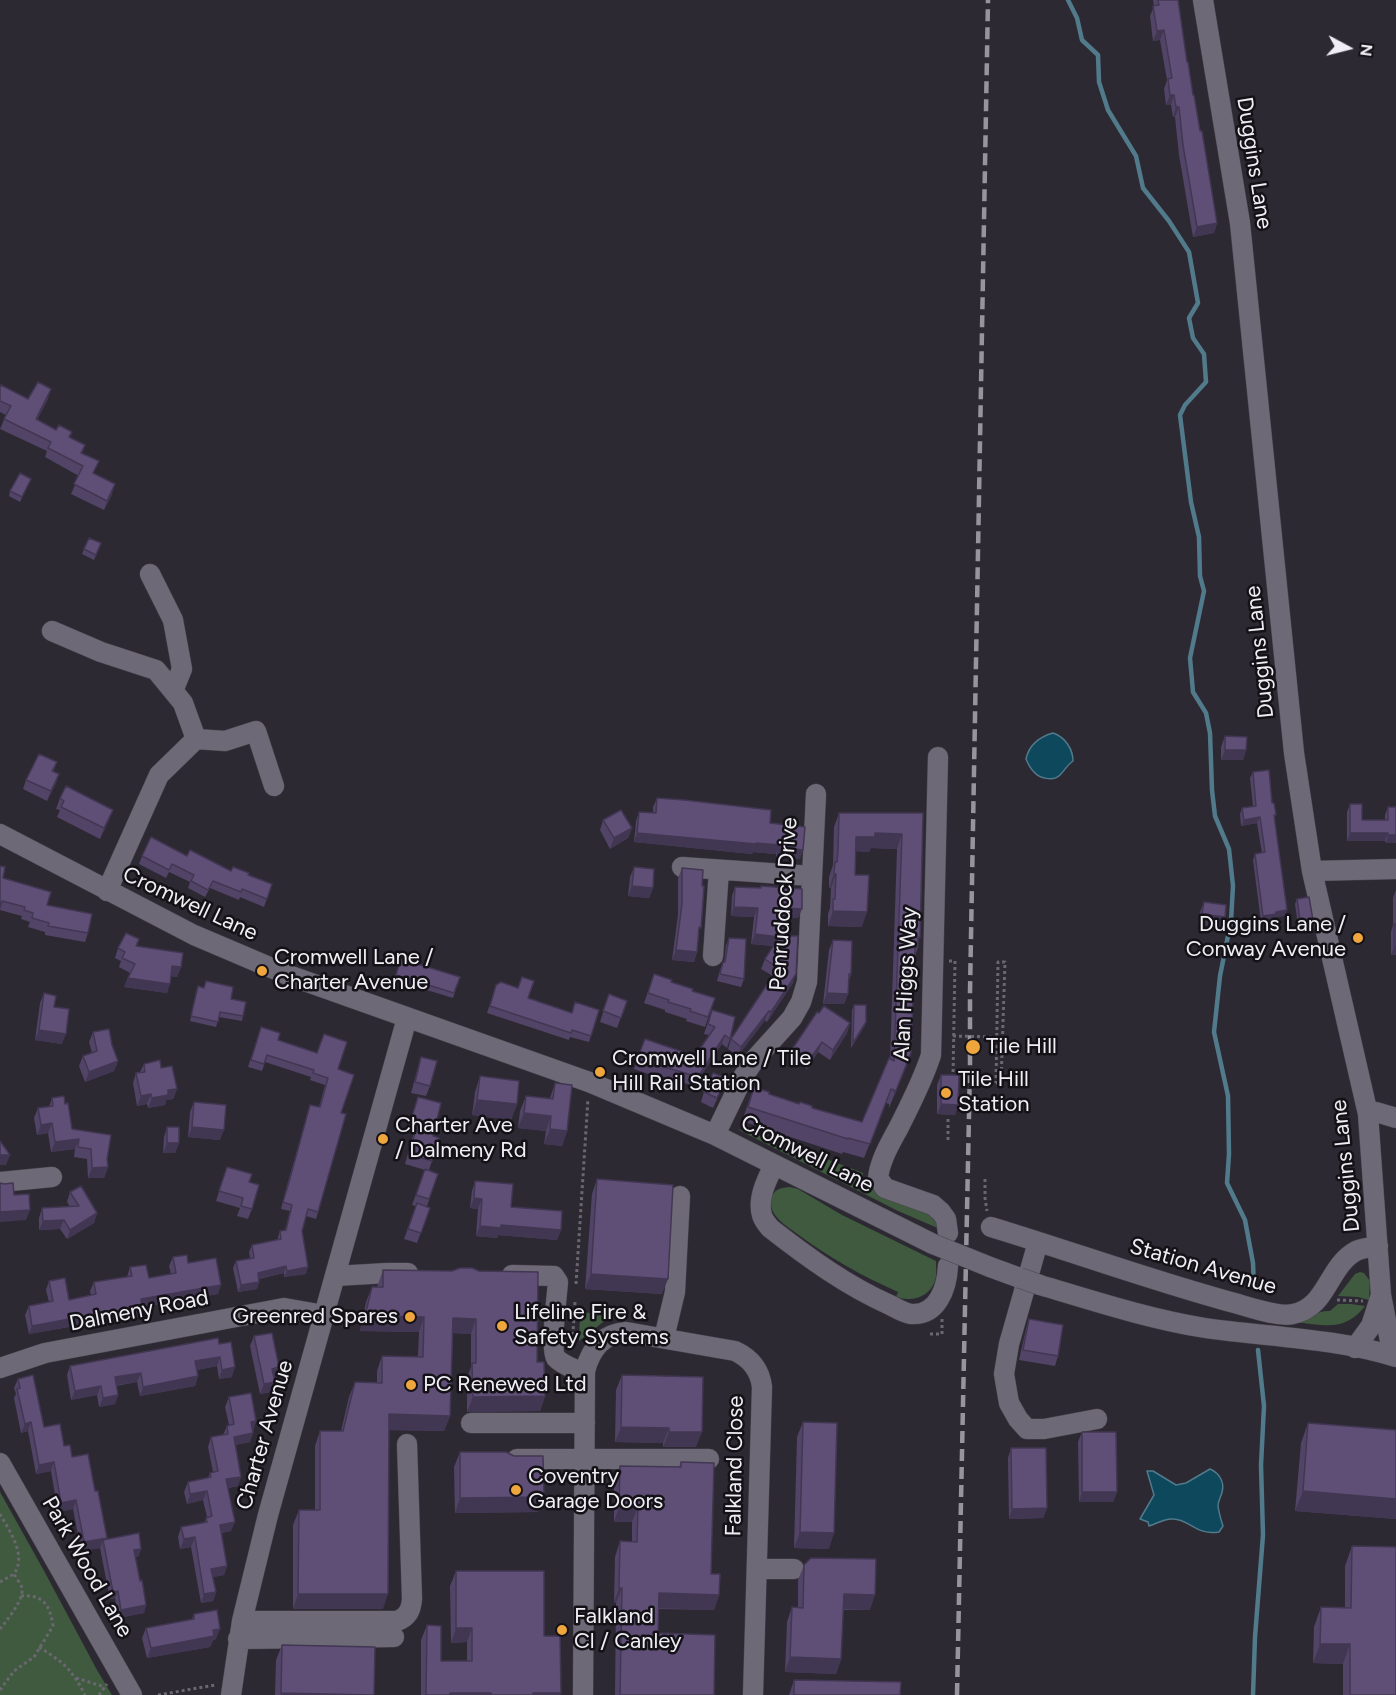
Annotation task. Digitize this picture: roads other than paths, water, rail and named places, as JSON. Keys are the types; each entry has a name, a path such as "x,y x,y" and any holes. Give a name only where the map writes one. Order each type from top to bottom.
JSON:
{"street":[{"name":"Duggins Lane","path":"1203,0 1240,223 1294,753 1312,871 1368,1113 1378,1246 1376,1300 1371,1326 1355,1348"},
{"path":"150,574 174,620 182,669 172,691"},
{"path":"52,631 101,652 156,670 183,704 196,739"},
{"path":"107,891 159,775 196,739 225,741 256,731 274,786"},
{"name":"Alan Higgs Way","path":"938,757 931,1054 918,1090 884,1155 878,1178 885,1188 933,1205 941,1212 946,1219 940,1238"},
{"name":"Penruddock Drive","path":"715,1135 743,1077 755,1059 792,1018 801,1002 807,982 816,794"},
{"name":"Cromwell Lane","path":"0,834 194,935 278,970 589,1082 715,1135 774,1165 940,1238 990,1267 1040,1285 1162,1319 1355,1348"},
{"path":"682,867 812,876"},
{"path":"1312,871 1396,869"},
{"path":"712,956 719,870"},
{"name":"Charter Avenue","path":"231,1689 240,1630 267,1515 407,1018"},
{"path":"1368,1113 1376,1112 1396,1118"},
{"path":"774,1165 761,1199 762,1216 770,1228 844,1281 873,1298 910,1314 927,1312 938,1302 945,1290 948,1266"},
{"path":"0,1182 52,1177"},
{"path":"664,1338 675,1292 680,1196"},
{"name":"Station Avenue","path":"991,1227 1180,1288 1269,1312 1293,1315 1326,1301 1343,1261 1357,1250 1378,1246"},
{"path":"1038,1242 1009,1344 1004,1374 1009,1403 1027,1429 1044,1429 1098,1419"},
{"path":"335,1276 387,1273 423,1274"},
{"path":"497,1274 554,1276 558,1282 554,1355 558,1360 578,1370"},
{"name":"Duggins Lane","path":"1376,1300 1394,1357"},
{"name":"Dalmeny Road","path":"0,1368 45,1353 284,1308 324,1315"},
{"name":"Falkland Close","path":"584,1695 585,1423 578,1370 603,1339 626,1332 735,1351 748,1358 759,1374 762,1387 753,1695"},
{"path":"1355,1348 1394,1357"},
{"path":"471,1423 585,1423"},
{"path":"240,1630 397,1622 408,1614 411,1610 412,1599 407,1444"},
{"path":"509,1459 709,1459"},
{"name":"Park Wood Lane","path":"0,1463 132,1695"},
{"path":"757,1569 794,1569"},
{"path":"240,1630 394,1637"}],"water":[{"path":"1053,733 1068,744 1073,761 1057,777 1046,778 1034,772 1026,759 1035,742"},
{"path":"1210,1469 1219,1475 1223,1485 1218,1502 1223,1526 1219,1532 1205,1532 1173,1519 1149,1526 1148,1522 1140,1519 1154,1495 1147,1471 1153,1471 1176,1485 1186,1483"}],"waterway":[{"path":"1068,0 1077,18 1082,40 1098,55 1099,82 1108,110 1136,156 1143,188 1169,221 1189,252 1198,303 1189,318 1193,338 1204,354 1206,382 1185,405 1180,415 1191,502 1199,537 1200,576 1204,591 1190,658 1193,692 1206,713 1210,733 1215,816 1229,849 1233,886 1231,921 1220,976 1214,1032 1228,1096 1227,1183 1245,1220 1253,1263 1254,1288"},
{"path":"1253,1695 1263,1535 1261,1465 1264,1406 1258,1350"}],"railway":[{"path":"957,1695 988,0"}],"place":[{"name":"Duggins Lane / Conway Avenue","path":"1358,938"},
{"name":"Cromwell Lane / Charter Avenue","path":"262,971"},
{"name":"Tile Hill","path":"973,1047"},
{"name":"Cromwell Lane / Tile Hill Rail Station","path":"600,1072"},
{"name":"Tile Hill Station","path":"946,1093"},
{"name":"Charter Ave / Dalmeny Rd","path":"383,1139"},
{"name":"Greenred Spares","path":"410,1317"},
{"name":"Lifeline Fire & Safety Systems","path":"502,1326"},
{"name":"PC Renewed Ltd","path":"411,1385"},
{"name":"Coventry Garage Doors","path":"516,1490"},
{"name":"Falkland Cl / Canley","path":"562,1630"}]}
